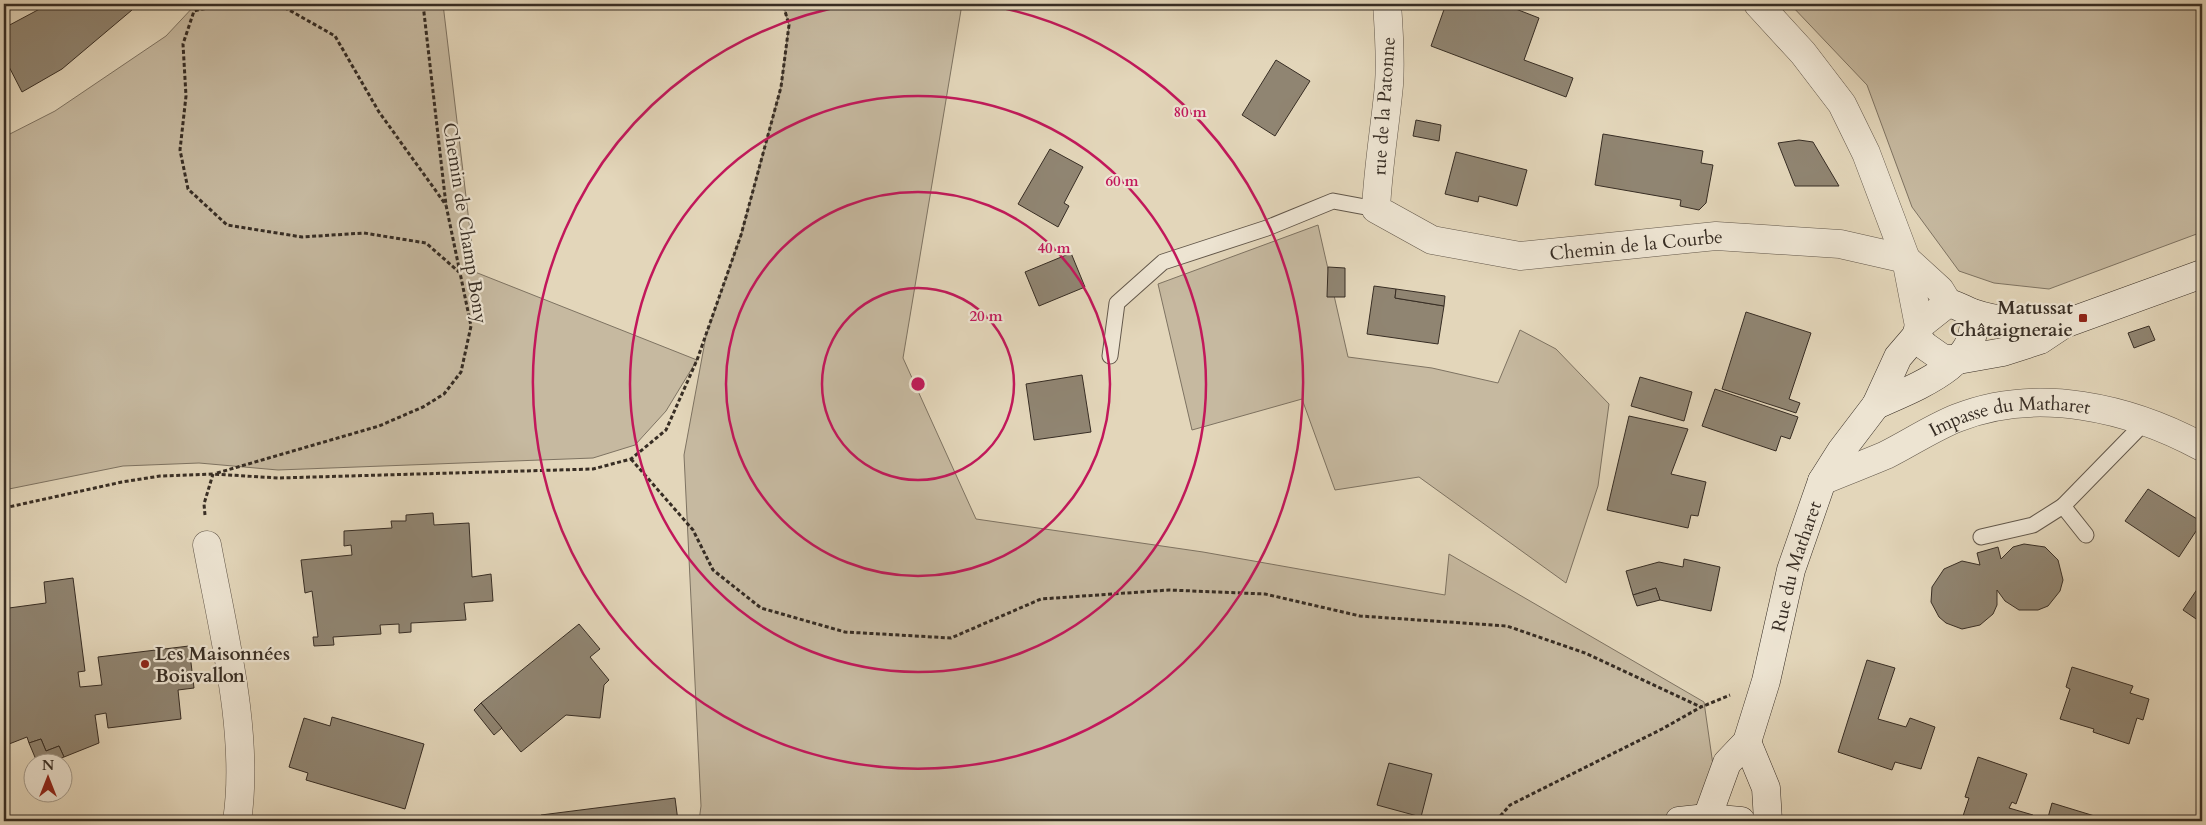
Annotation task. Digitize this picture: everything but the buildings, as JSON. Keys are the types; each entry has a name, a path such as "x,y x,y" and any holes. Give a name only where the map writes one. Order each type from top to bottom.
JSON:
{"street":[{"name":"rue de la Patonne","path":"1376,209 1378,166 1389,86 1388,4"},
{"path":"1758,4 1803,53 1842,104 1866,152 1906,259 1917,331"},
{"name":"Chemin de la Courbe","path":"1376,209 1432,240 1520,256 1716,236 1840,244 1906,259"},
{"path":"1906,259 1960,308"},
{"name":"Rue du Matharet","path":"1917,331 1924,346 1942,358 1958,360 2003,352 2040,340 2064,324 2202,274"},
{"name":"Rue du Matharet","path":"1706,818 1727,763 1747,742 1766,681 1791,570 1822,481 1841,451 1876,405 1898,357 1917,331 1960,308 2006,320 2064,324"},
{"name":"Rue du Matharet","path":"1876,405 1928,382 1958,360 1970,343 1976,325 1960,308"},
{"name":"Impasse du Matharet","path":"1822,481 1886,454 1957,418 1994,406 2070,404 2116,412 2172,431 2202,448"},
{"path":"207,545 231,674 237,724 240,797 236,821"},
{"path":"1747,742 1766,788 1768,821"},
{"path":"1679,821 1706,818 1741,821"}],"lane":[{"path":"1110,356 1117,303 1163,262 1267,228 1333,201 1376,209"},
{"path":"1981,537 2033,525 2063,506 2146,421"},
{"path":"2063,506 2086,535"}],"path":[{"path":"224,4 194,12 183,44 186,96 180,150 188,189 227,225 302,238 364,233 426,243 459,272"},
{"path":"272,4 281,5 335,36 379,112 446,205"},
{"name":"Chemin de Champ Bony","path":"213,474 379,426 423,407 444,394 461,372 471,326 446,205 423,4"},
{"path":"4,508 122,482 160,476 213,474 278,478 593,469 631,459 666,430 697,360 741,235 781,87 789,25 783,4"},
{"path":"631,459 693,530 713,570 761,608 845,632 951,638 1041,599 1169,590 1265,594 1360,616 1507,626 1585,653 1700,707"},
{"path":"207,545 204,504 213,474"},
{"path":"1496,821 1510,805 1662,730 1700,707 1766,681"}],"shaded area":[{"path":"196,4 443,4 475,272 697,360 666,411 635,445 593,458 278,470 199,463 123,466 4,490 4,137 55,111 166,36"},
{"path":"783,4 962,4 903,358 976,519 1203,552 1445,595 1449,554 1704,702 1721,821 699,821 701,806 684,455 706,336 741,235 781,87 789,25"},
{"path":"1790,4 2202,4 2202,232 2049,289 1994,283 1959,271 1912,207 1867,85"},
{"path":"1318,225 1348,357 1432,368 1498,383 1520,330 1556,349 1609,404 1598,486 1566,583 1419,477 1335,490 1302,399 1192,430 1158,284"}],"place":[{"name":"Matussat Châtaigneraie","path":"2083,318"},
{"name":"Les Maisonnées Boisvallon","path":"145,664"}]}
